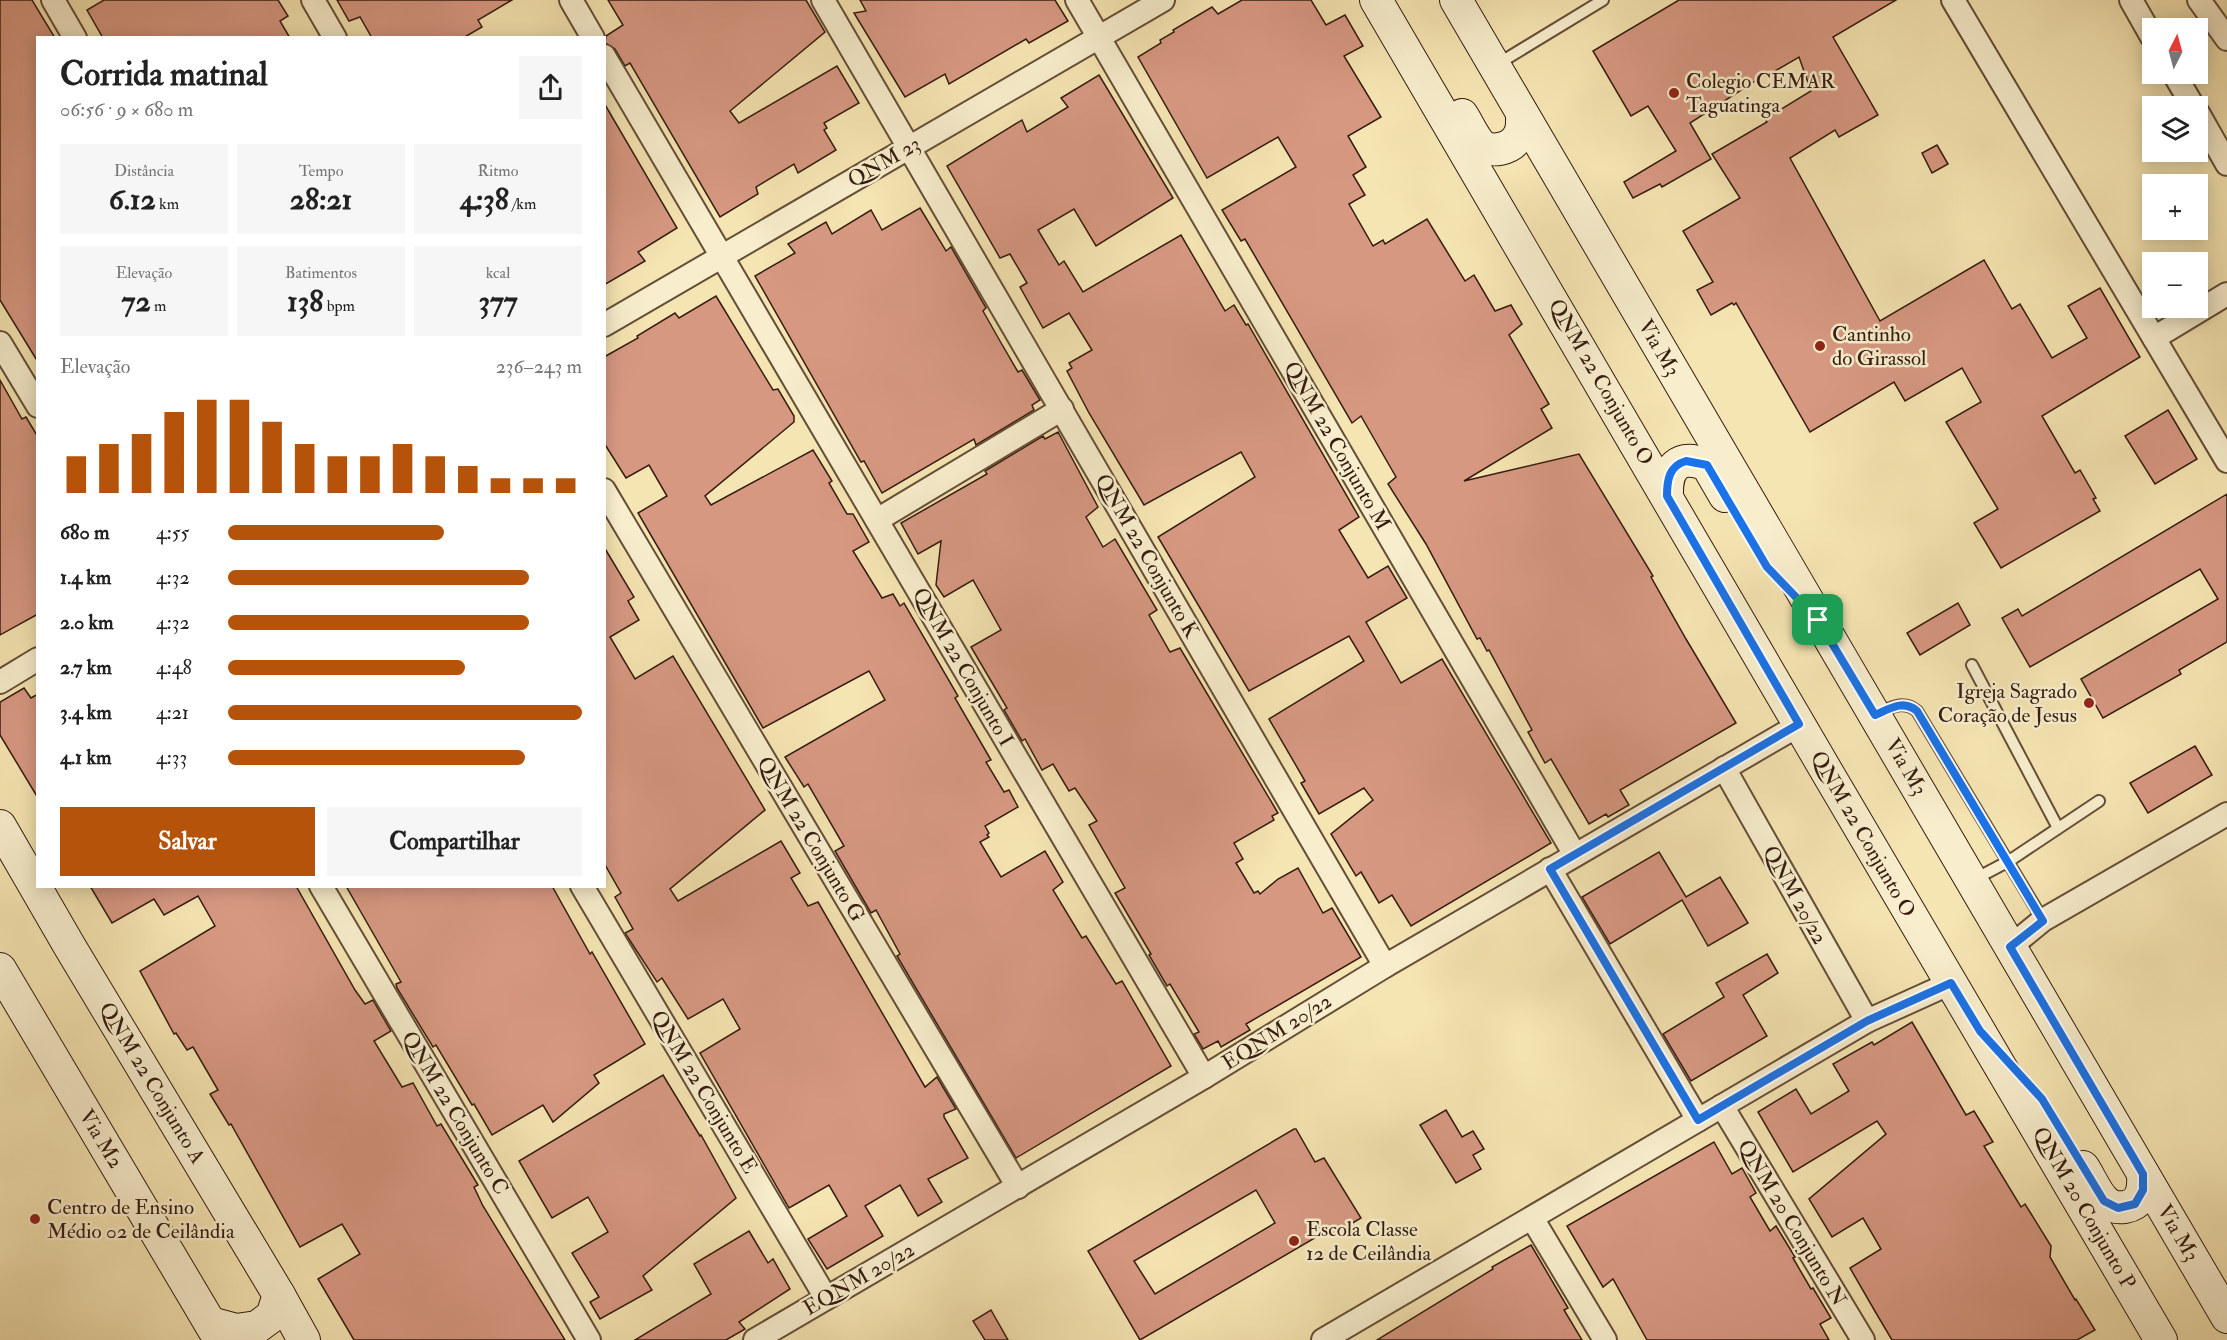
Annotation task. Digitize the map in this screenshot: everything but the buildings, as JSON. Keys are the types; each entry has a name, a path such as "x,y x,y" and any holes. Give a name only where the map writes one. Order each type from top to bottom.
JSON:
{"main road":[{"name":"QNM 22 Conjunto O","path":"1376,0 1951,983"},
{"path":"1384,0 1412,36 1480,144 1494,149 1509,146 1519,136 1522,114"},
{"name":"Via M3","path":"1456,0 2227,1317"},
{"path":"1667,496 1667,483 1671,470 1678,464 1693,461 1707,465 1767,567 1818,620"},
{"name":"QNM 22 Conjunto A","path":"0,826 304,1340"},
{"name":"Via M2","path":"0,969 215,1331"},
{"name":"QNM 20 Conjunto P","path":"1951,983 2161,1340"},
{"path":"1980,1031 2042,1099 2104,1201 2118,1208 2135,1204 2143,1190 2143,1174"},
{"path":"215,1331 257,1327 272,1317 279,1295"}],"street":[{"path":"53,0 74,36"},
{"path":"313,0 334,36"},
{"path":"571,0 592,36"},
{"name":"QNM 22 Conjunto K","path":"823,0 1385,966"},
{"name":"QNM 22 Conjunto M","path":"1077,0 1575,855"},
{"name":"QNM 23","path":"606,324 1163,0"},
{"path":"1953,0 2227,461"},
{"path":"2131,0 2142,19"},
{"path":"2199,0 2227,39"},
{"name":"QNM 22 Conjunto I","path":"606,59 1204,1077"},
{"path":"2208,131 2227,164"},
{"path":"2154,338 2227,294"},
{"path":"0,343 36,403"},
{"path":"877,520 1062,409"},
{"name":"QNM 22 Conjunto G","path":"606,493 1018,1187"},
{"path":"0,682 36,660"},
{"name":"EQNM 20/22","path":"760,1339 1204,1077 1385,966 1799,724"},
{"name":"QNM 20/22","path":"1724,768 1867,1021"},
{"path":"2010,947 2043,921 2227,814"},
{"path":"1550,869 1698,1120"},
{"name":"QNM 22 Conjunto C","path":"322,888 589,1340"},
{"name":"QNM 22 Conjunto E","path":"583,888 826,1298"},
{"path":"1323,1340 1347,1334 1532,1218 1867,1021 1951,983"},
{"name":"QNM 20 Conjunto N","path":"1722,1106 1863,1340"},
{"path":"1532,1218 1605,1340"}],"lane":[{"path":"1494,66 1603,0"},
{"path":"1972,665 2058,828"},
{"path":"1875,715 1897,705 1907,705 1917,711 2043,921"},
{"path":"1972,880 2009,861 2099,801"}],"place":[{"name":"Colegio CEMAR Taguatinga","path":"1674,93"},
{"name":"Cantinho do Girassol","path":"1820,346"},
{"name":"Igreja Sagrado Coração de Jesus","path":"2089,703"},
{"name":"Centro de Ensino Médio 02 de Ceilândia","path":"35,1219"},
{"name":"Escola Classe 12 de Ceilândia","path":"1294,1241"}],"route":[{"path":"1686,461 1707,465 1767,567 1818,620 1875,715 1897,705 1907,705 1917,711 2043,921 2010,947 2143,1174 2143,1190 2135,1204 2118,1208 2104,1201 2042,1099 1980,1031 1951,983 1867,1021 1698,1120 1550,869 1799,724 1667,496 1667,483 1671,470 1686,461"}]}
